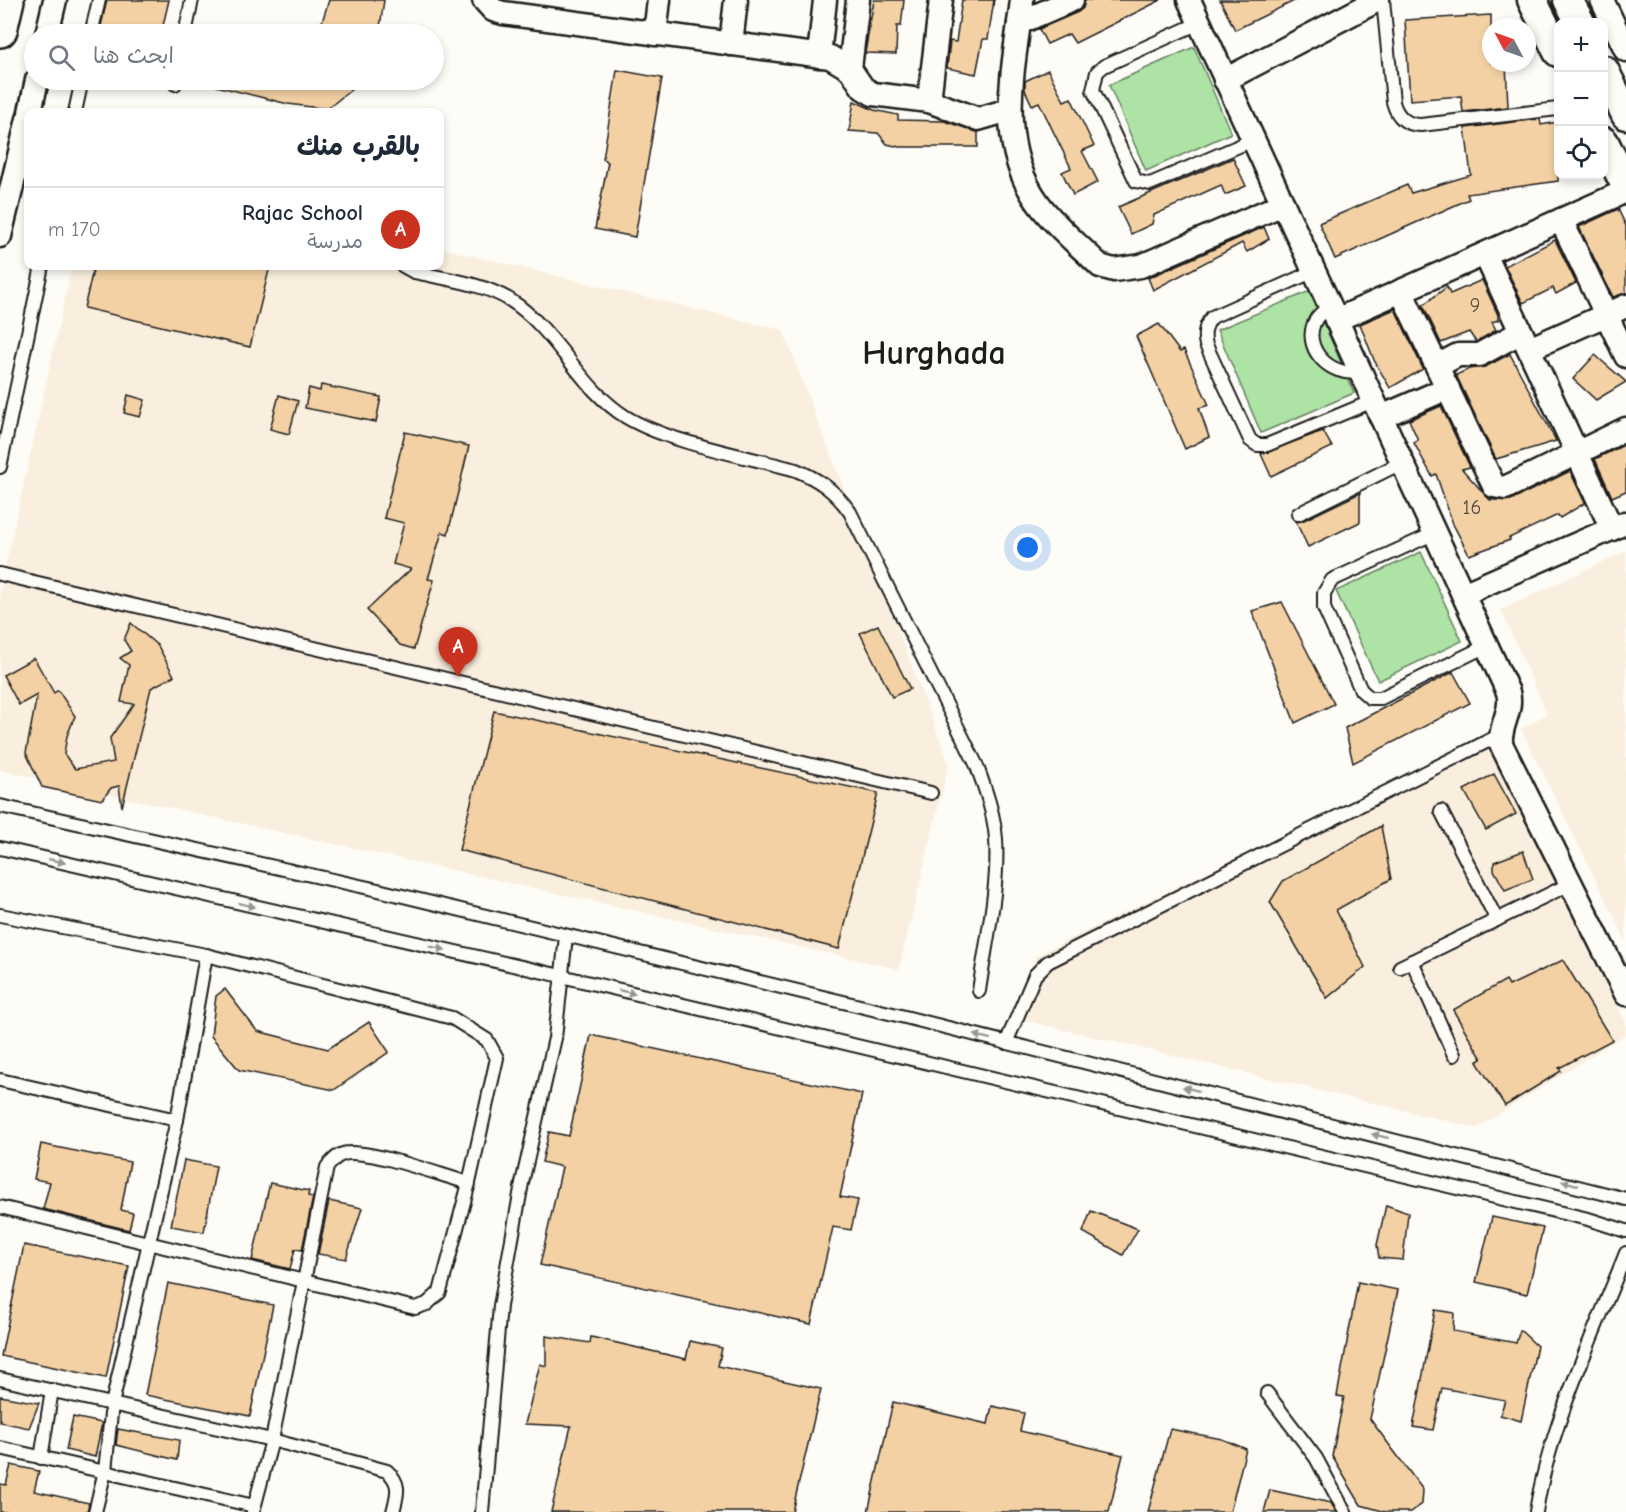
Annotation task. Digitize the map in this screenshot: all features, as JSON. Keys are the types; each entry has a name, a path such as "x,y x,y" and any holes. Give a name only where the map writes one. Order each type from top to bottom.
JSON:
{"main road":[{"path":"0,30 7,0"}],"street":[{"path":"49,24 55,0"},
{"path":"484,0 493,9 504,13 565,11 655,34 830,57 850,69 863,88 873,94 929,101 978,119 1009,110"},
{"path":"655,34 659,0"},
{"path":"731,44 736,0"},
{"path":"819,56 825,0"},
{"path":"850,69 858,0"},
{"path":"929,101 940,0"},
{"path":"1022,0 1009,110 1011,142 1022,175 1039,204 1101,266 1114,270 1141,266 1283,204"},
{"path":"1019,23 1072,0"},
{"path":"1189,0 1463,594 1510,701 1500,735 1505,753 1626,994"},
{"path":"1331,25 1334,0"},
{"path":"1225,80 1380,0"},
{"path":"1532,0 1554,44"},
{"path":"1568,0 1578,18"},
{"path":"1602,0 1626,50"},
{"path":"1605,72 1626,115"},
{"path":"31,108 36,90"},
{"path":"0,236 24,136"},
{"path":"1608,150 1626,186"},
{"path":"1333,313 1401,291 1626,191"},
{"path":"1561,220 1616,310 1626,356"},
{"path":"1463,594 1619,526 1577,453 1485,254"},
{"path":"1401,291 1497,487 1505,488 1626,429"},
{"path":"1437,366 1458,355 1479,355 1616,310"},
{"path":"1377,409 1448,388"}],"lane":[{"path":"93,24 99,0"},
{"path":"187,24 192,0"},
{"path":"1380,0 1393,102 1399,117 1406,122 1421,125 1554,109"},
{"path":"1199,23 1104,66 1094,81 1093,90 1136,181 1140,184 1150,184 1253,140"},
{"path":"76,108 80,90"},
{"path":"0,468 41,270"},
{"path":"410,270 490,290 512,301 530,316 601,397 624,416 651,431 796,470 818,479 836,493 850,512 861,533 976,764 989,800 996,838 995,877 979,990"},
{"path":"1314,271 1212,317 1207,322 1204,338 1206,345 1232,402 1250,440 1262,446 1377,409"},
{"path":"1333,313 1317,318 1313,326 1312,336 1317,351 1324,363 1331,369 1351,374 1360,372"},
{"path":"1298,514 1401,463"},
{"path":"1435,533 1332,580 1327,586 1324,608 1361,690 1370,698 1381,698 1486,646"},
{"path":"0,574 931,793"},
{"path":"1006,1043 1035,975 1048,962 1500,735"},
{"path":"0,806 378,890 1006,1043 1626,1198"},
{"path":"1440,811 1497,920"},
{"path":"0,848 561,976 1588,1219 1626,1231"},
{"path":"1400,967 1570,884"},
{"path":"0,915 206,955 452,1018 487,1040 497,1058 469,1183 440,1292 427,1304 415,1308 0,1207"},
{"path":"482,1512 504,1274 555,1038 566,936"},
{"path":"94,1512 105,1471 112,1404 177,1120 206,955"},
{"path":"1412,961 1454,1054"},
{"path":"0,1080 177,1120"},
{"path":"0,1448 105,1471 253,1509 272,1440 306,1281 327,1167 337,1155 350,1153 368,1155 469,1183"},
{"path":"1536,1512 1541,1482 1573,1389 1626,1253"},
{"path":"0,1378 272,1440 387,1471 396,1479 399,1489 393,1512"},
{"path":"41,1458 52,1390"},
{"path":"1267,1393 1316,1458 1345,1512"}],"shaded area":[{"path":"444,249 783,330 949,763 899,969 0,770 0,591 71,270 444,270"},
{"path":"1626,551 1626,941 1521,729 1547,714 1501,610"},
{"path":"1486,736 1626,1022 1626,1034 1477,1128 1023,1020 1035,956"}],"green space":[{"path":"1194,47 1231,133 1146,171 1109,85"},
{"path":"1310,291 1354,393 1261,433 1217,330"},
{"path":"1421,552 1462,641 1378,681 1336,591"}],"building":[{"path":"107,0 169,0 163,24 101,24"},
{"path":"329,0 384,0 380,24 321,24"},
{"path":"874,0 904,0 901,26 897,26 896,54 865,53"},
{"path":"962,0 994,0 988,39 983,39 976,74 947,68 950,41 956,42"},
{"path":"1085,0 1161,0 1075,43 1069,34 1047,44 1039,29 1078,12 1083,8"},
{"path":"1220,0 1296,0 1235,30"},
{"path":"1491,15 1491,18 1482,18 1482,72 1506,72 1508,107 1463,112 1461,96 1410,100 1405,20"},
{"path":"617,70 662,78 635,237 595,229 608,162 603,159"},
{"path":"1048,70 1064,101 1071,98 1094,146 1082,151 1098,182 1073,195 1062,172 1071,168 1039,102 1032,105 1025,90 1025,81"},
{"path":"232,90 351,90 328,108 288,104"},
{"path":"854,101 874,110 898,115 898,120 944,121 978,132 978,147 900,147 887,144 878,133 849,131"},
{"path":"1540,119 1541,125 1554,123 1554,180 1558,181 1467,194 1469,199 1335,259 1319,223 1407,185 1411,193 1471,175 1465,128"},
{"path":"1233,158 1246,186 1225,195 1221,185 1154,215 1152,224 1131,234 1118,207"},
{"path":"1618,209 1626,226 1626,293 1613,297 1579,227"},
{"path":"1264,227 1269,239 1247,252 1242,243 1153,290 1148,278"},
{"path":"1555,240 1576,283 1556,294 1553,288 1523,303 1505,266"},
{"path":"93,270 269,270 250,347 84,308"},
{"path":"1482,280 1498,315 1498,320 1492,322 1496,330 1476,342 1469,332 1441,343 1423,305 1447,287 1450,294"},
{"path":"1395,309 1423,369 1390,388 1374,360 1360,324"},
{"path":"1159,324 1180,352 1184,350 1209,405 1199,408 1209,437 1185,449 1136,336"},
{"path":"1510,354 1556,441 1496,459 1456,375 1469,369 1485,367"},
{"path":"1595,355 1626,382 1596,400 1573,379"},
{"path":"321,385 381,397 376,422 305,408 309,388 320,391"},
{"path":"128,395 145,400 140,417 124,413"},
{"path":"279,395 298,401 289,434 270,429"},
{"path":"1441,406 1470,467 1462,469 1490,500 1511,500 1570,471 1585,503 1560,518 1558,515 1509,538 1510,540 1469,555 1453,524 1436,474 1432,476 1414,443 1418,440 1409,420"},
{"path":"1323,431 1332,447 1271,476 1261,454"},
{"path":"405,432 469,446 448,534 442,532 428,579 434,580 414,649 400,645 367,610 411,569 393,564 404,523 384,518"},
{"path":"1626,444 1626,491 1612,497 1595,459"},
{"path":"1360,493 1360,522 1308,547 1296,522"},
{"path":"1282,602 1334,704 1295,723 1252,611"},
{"path":"131,623 158,646 174,676 151,688 122,807 119,786 111,788 102,800 42,787 26,753 37,695 19,705 3,675 34,658 54,693 58,690 75,716 67,736 64,754 75,769 114,762 110,738 134,704 121,702 129,665 120,658 131,651 124,640"},
{"path":"878,625 910,689 892,697 860,633"},
{"path":"1453,672 1470,703 1353,763 1345,728"},
{"path":"494,711 878,793 839,949 459,850"},
{"path":"1494,774 1516,814 1486,830 1464,790"},
{"path":"1381,826 1391,879 1336,910 1365,967 1327,998 1270,902 1283,881"},
{"path":"1523,851 1533,879 1505,890 1494,870 1494,862"},
{"path":"1563,960 1612,1040 1559,1068 1561,1071 1505,1106 1477,1062 1482,1059 1453,1010 1506,980 1509,986"},
{"path":"225,989 257,1031 328,1049 369,1022 389,1052 334,1090 239,1070 211,1036 216,996"},
{"path":"591,1035 862,1094 840,1197 858,1200 851,1230 833,1227 811,1324 540,1265 562,1167 542,1162 549,1132 569,1136"},
{"path":"41,1144 130,1162 121,1210 133,1213 129,1230 43,1209 50,1182 34,1179"},
{"path":"184,1160 216,1166 204,1232 171,1226"},
{"path":"270,1183 309,1191 308,1196 313,1197 302,1250 295,1249 290,1269 252,1260"},
{"path":"329,1201 362,1208 346,1259 318,1254"},
{"path":"1386,1205 1408,1213 1403,1260 1379,1258 1377,1245"},
{"path":"1091,1211 1138,1229 1123,1255 1083,1232"},
{"path":"1492,1217 1543,1228 1527,1294 1476,1282"},
{"path":"24,1245 129,1266 106,1378 1,1356"},
{"path":"1358,1282 1398,1290 1370,1419 1423,1490 1422,1504 1411,1512 1386,1512 1361,1505 1332,1456 1344,1397 1337,1396"},
{"path":"168,1283 273,1305 250,1416 145,1395"},
{"path":"1435,1310 1454,1313 1453,1331 1516,1343 1520,1330 1537,1346 1521,1421 1500,1415 1505,1400 1442,1388 1433,1430 1413,1427"},
{"path":"546,1336 590,1343 591,1337 686,1359 690,1341 722,1348 718,1366 821,1389 792,1512 551,1512 571,1426 525,1424 540,1364 546,1366"},
{"path":"0,1396 39,1403 29,1428 0,1422"},
{"path":"893,1402 988,1424 992,1406 1024,1413 1020,1431 1123,1455 1109,1512 868,1512"},
{"path":"73,1417 102,1423 95,1457 66,1450"},
{"path":"118,1429 179,1440 177,1460 116,1445"},
{"path":"1170,1429 1222,1439 1246,1449 1230,1512 1148,1512"},
{"path":"11,1465 39,1471 34,1491 89,1503 87,1512 0,1512 0,1484 6,1485"},
{"path":"1270,1490 1331,1503 1336,1512 1264,1512"}],"place":[{"name":"Rajac School","path":"458,677"}],"district":[{"name":"Hurghada","path":"934,353"}]}
